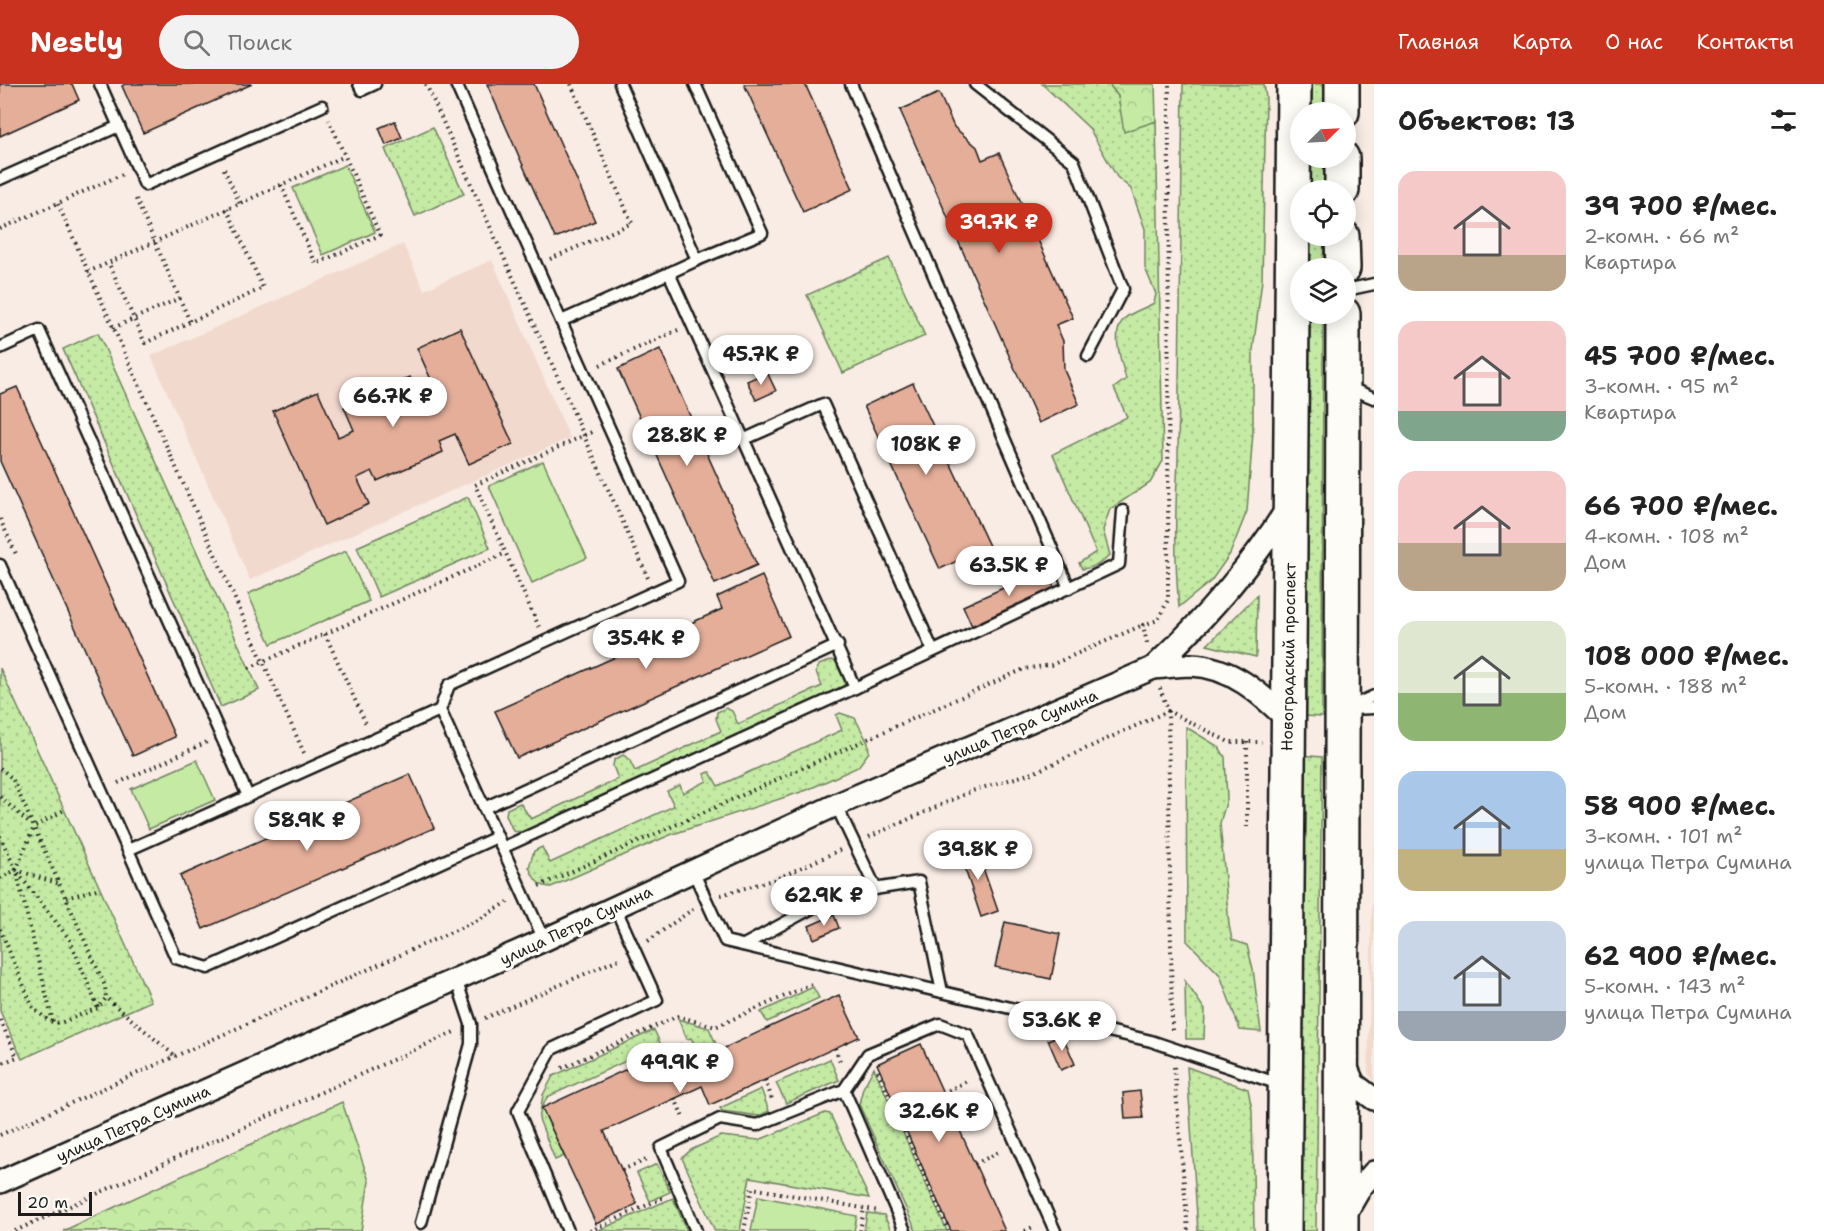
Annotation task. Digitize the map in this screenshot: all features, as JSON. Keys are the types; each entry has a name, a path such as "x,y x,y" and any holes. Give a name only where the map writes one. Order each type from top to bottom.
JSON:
{"main road":[{"name":"Новоградский проспект","path":"1284,1231 1294,84"},
{"path":"1342,84 1342,102"},
{"path":"1341,1226 1341,1055 1359,709 1342,385 1342,324"}],"street":[{"path":"1153,668 1225,596 1259,553 1290,504"},
{"path":"1153,668 1193,665 1229,674 1261,694 1288,731"},
{"name":"улица Петра Сумина","path":"0,1182 543,940 836,805 1153,668"},
{"path":"1341,1055 1354,1084 1374,1099"},
{"path":"1341,1226 1361,1187 1374,1172"}],"lane":[{"path":"100,84 145,185 322,106"},
{"path":"360,84 362,90 375,84"},
{"path":"456,84 678,581 449,685 440,710 543,940"},
{"path":"620,84 698,260"},
{"path":"561,321 762,233 695,84"},
{"path":"851,84 1069,588"},
{"path":"975,84 1074,162 1123,289 1088,356"},
{"path":"0,179 119,126"},
{"path":"669,273 838,645 855,688"},
{"path":"1356,288 1374,284"},
{"path":"0,348 39,330 248,796"},
{"path":"1342,385 1374,398"},
{"path":"745,440 823,405 933,651"},
{"path":"502,848 855,688 1119,564 1123,511"},
{"path":"0,565 176,958 208,968 497,837"},
{"path":"484,808 838,645"},
{"path":"1359,709 1374,696"},
{"path":"128,850 440,710"},
{"path":"836,805 876,889"},
{"path":"693,871 725,941 1151,1041 1285,1086"},
{"path":"744,945 836,895 920,882 942,992"},
{"path":"568,1231 518,1111 552,1049 657,1000 615,907"},
{"path":"421,1223 471,1044 471,1024 456,979"},
{"path":"696,1231 661,1148 720,1119 758,1125 843,1090 868,1054 940,1024 968,1035 1055,1231"},
{"path":"843,1090 904,1231"}],"path":[{"path":"426,84 654,593"},
{"path":"548,259 632,223 571,84"},
{"path":"281,185 316,264 380,236 322,106"},
{"path":"218,153 240,204"},
{"path":"88,272 345,156"},
{"path":"0,230 138,168"},
{"path":"124,174 129,183"},
{"path":"133,193 190,322"},
{"path":"58,204 311,768"},
{"path":"110,266 145,343 263,288 227,209"},
{"path":"113,328 180,298"},
{"path":"674,321 683,340"},
{"path":"596,366 678,330"},
{"path":"592,357 601,377"},
{"path":"546,642 475,485 608,425"},
{"path":"249,668 506,553"},
{"path":"0,1135 478,920 523,893 1024,669 1051,665 1143,625"},
{"path":"325,634 373,740"},
{"path":"15,1231 471,1024 626,957 707,901 776,879 972,791 1035,772 1168,711 1229,742 1247,742 1288,731"},
{"path":"118,783 207,742"},
{"path":"1247,742 1247,826"},
{"path":"0,768 12,778 105,986 106,998 98,1008 60,1023 52,1022 33,1008 0,929"},
{"path":"0,797 34,827"},
{"path":"0,878 15,870 34,827 64,810"},
{"path":"0,836 15,870 52,1022"},
{"path":"15,870 60,884"},
{"path":"15,870 70,940 98,1008"},
{"path":"66,898 100,888"},
{"path":"552,1072 678,1016 715,1027 812,984"},
{"path":"106,998 175,1056"},
{"path":"0,1020 17,1057 0,1064"},
{"path":"876,1067 949,1231"},
{"path":"943,1092 975,1078"},
{"path":"975,1164 1006,1149"},
{"path":"622,1170 663,1153"},
{"path":"744,1231 752,1188 883,1212"},
{"path":"590,1231 679,1191"},
{"path":"860,1231 864,1208"},
{"path":"1040,1224 1043,1231"}],"shaded area":[{"path":"403,244 424,290 492,260 570,438 250,580 151,356"},
{"path":"1374,828 1374,1081 1368,1073"}],"green space":[{"path":"1042,84 1109,84 1118,96 1125,131 1156,121 1163,461 1150,483 1110,509 1103,530 1110,555 1098,565 1082,569 1079,563 1096,552 1053,454 1127,417 1114,388 1126,379 1118,348 1118,332 1124,319 1154,303 1156,294 1145,268 1145,229 1131,189 1117,177 1089,128"},
{"path":"1109,84 1155,84 1156,121 1124,132 1118,96"},
{"path":"1183,84 1264,84 1266,98 1262,280 1253,350 1253,432 1247,511 1230,554 1211,581 1179,607 1176,570 1176,497"},
{"path":"1306,84 1325,84 1324,102 1306,102"},
{"path":"433,127 464,194 415,216 385,149"},
{"path":"345,165 375,232 323,255 293,188"},
{"path":"1306,168 1324,168 1324,180 1306,180"},
{"path":"1305,246 1324,246 1323,258 1305,258"},
{"path":"889,258 925,336 843,373 807,295"},
{"path":"1305,324 1323,324 1322,717 1304,716"},
{"path":"98,333 259,690 221,707 63,349"},
{"path":"543,461 587,558 532,583 489,486"},
{"path":"468,497 490,548 379,597 357,547"},
{"path":"346,551 369,601 271,644 248,594"},
{"path":"1257,595 1256,657 1207,645"},
{"path":"831,660 838,662 845,678 844,686 525,833 513,831 506,815 507,809 520,803 531,819 618,779 613,766 614,760 623,755 629,759 635,771 721,731 716,719 717,712 726,708 732,711 738,724 822,686 816,672 819,665"},
{"path":"0,668 151,1001 22,1059 0,1011"},
{"path":"840,713 855,718 868,743 869,752 858,767 807,790 670,835 551,887 539,884 533,875 529,867 534,851 542,847 550,863 674,806 667,791 680,785 683,793 707,781 704,774 710,772 718,786 842,730 836,715"},
{"path":"1186,727 1219,747 1225,757 1227,799 1220,823 1229,925 1232,940 1247,945 1253,969 1261,1032 1240,1030 1220,975 1187,941"},
{"path":"1299,755 1322,757 1316,1231 1296,1231"},
{"path":"197,760 215,800 149,829 131,789"},
{"path":"1185,981 1205,1010 1204,1039 1186,1039"},
{"path":"813,987 819,998 767,1022 761,1012"},
{"path":"678,1019 709,1028 716,1044 698,1051 691,1038 687,1039"},
{"path":"654,1030 661,1045 547,1097 542,1108 564,1156 555,1160 539,1119 543,1095 553,1076"},
{"path":"830,1059 839,1080 786,1103 776,1083"},
{"path":"1187,1067 1248,1089 1252,1110 1254,1231 1198,1231"},
{"path":"874,1068 947,1231 916,1231 859,1104 863,1088"},
{"path":"761,1089 769,1111 759,1116 722,1111 720,1108"},
{"path":"342,1102 369,1181 361,1231 63,1231"},
{"path":"825,1113 830,1114 869,1198 750,1177 740,1231 715,1231 682,1158 691,1150 721,1136 759,1140"},
{"path":"657,1164 670,1192 650,1201 637,1173"},
{"path":"758,1196 857,1216 854,1231 751,1231"},
{"path":"673,1198 687,1231 597,1231"},
{"path":"867,1213 884,1215 891,1231 864,1231"}],"building":[{"path":"0,84 72,84 79,100 0,136"},
{"path":"125,84 252,84 143,133 122,86"},
{"path":"487,84 534,84 595,221 555,238"},
{"path":"744,84 805,84 853,189 803,212"},
{"path":"939,93 954,127 977,147 982,160 999,153 1073,318 1056,325 1063,341 1064,370 1079,404 1039,423 900,110"},
{"path":"395,121 402,138 386,145 379,128"},
{"path":"460,328 513,444 469,464 455,434 439,441 443,452 377,481 372,471 357,478 369,504 324,525 273,411 318,391 338,437 354,430 344,407 410,377 421,401 437,393 417,348"},
{"path":"660,349 757,565 715,584 618,369"},
{"path":"767,372 776,391 756,400 747,381"},
{"path":"913,383 989,546 940,569 864,406"},
{"path":"17,387 175,737 133,756 0,461 0,394"},
{"path":"1046,569 1055,589 972,626 963,606"},
{"path":"762,576 789,636 517,758 495,711 722,609 717,597"},
{"path":"410,774 434,828 203,929 180,876"},
{"path":"975,845 998,911 981,917 959,851"},
{"path":"834,915 839,928 814,939 809,926"},
{"path":"1005,922 1060,934 1051,979 995,967"},
{"path":"839,995 859,1037 710,1105 702,1086 604,1131 637,1204 596,1224 542,1108 681,1044 690,1064"},
{"path":"1062,1034 1075,1064 1061,1070 1048,1040"},
{"path":"921,1044 1005,1231 951,1231 877,1064"},
{"path":"1140,1091 1143,1118 1125,1119 1123,1093"}]}
